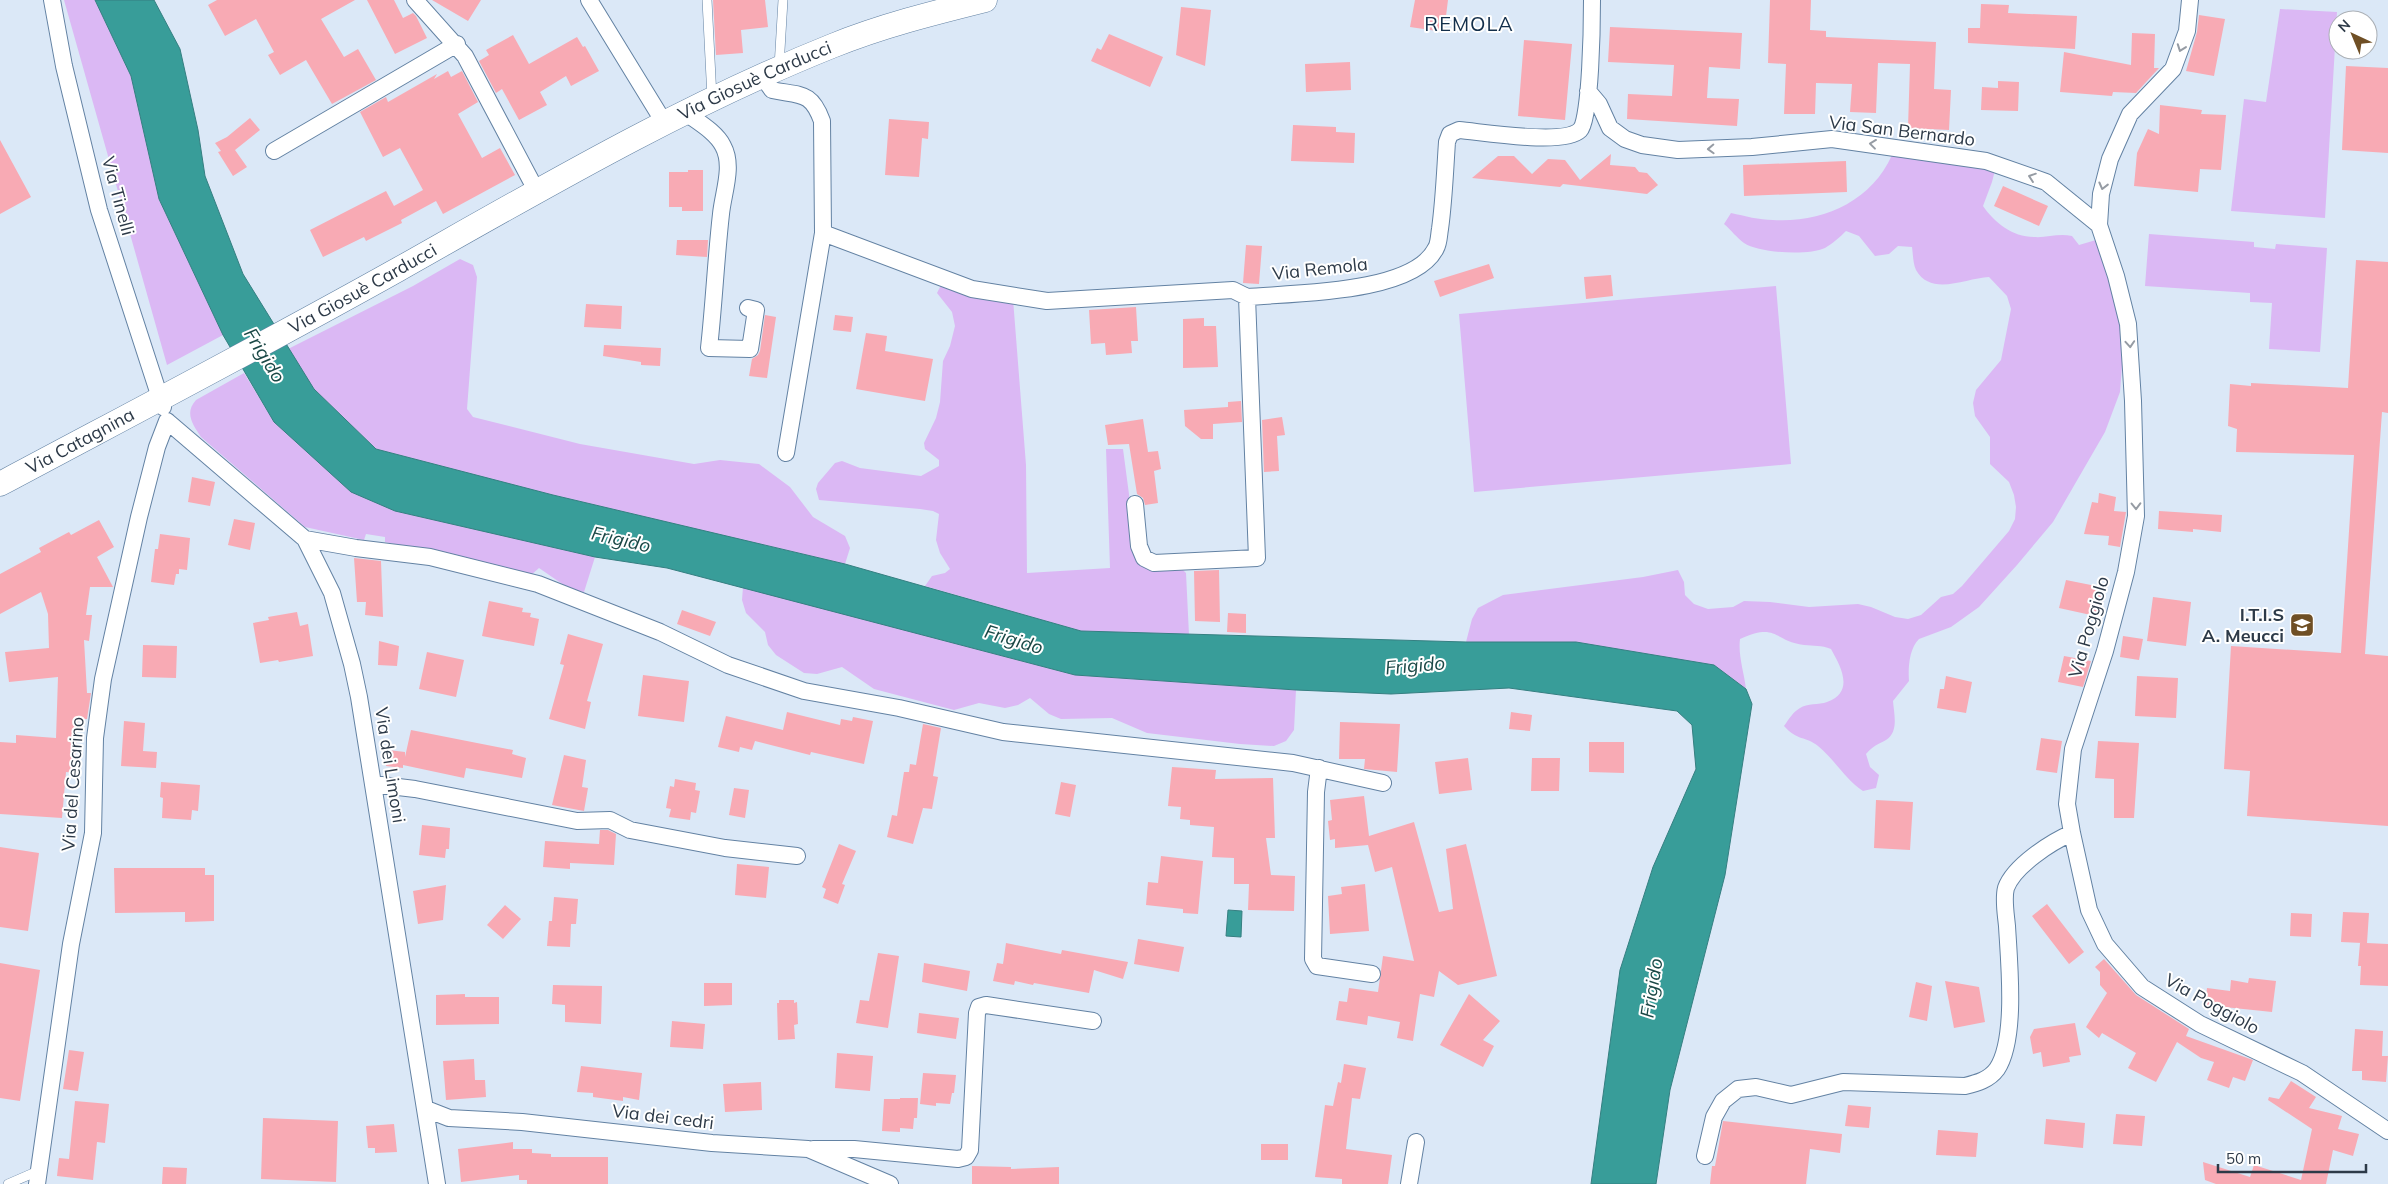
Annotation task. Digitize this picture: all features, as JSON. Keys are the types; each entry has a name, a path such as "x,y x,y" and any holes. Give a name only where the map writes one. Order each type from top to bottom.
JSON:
{"main road":[{"name":"Via Giosuè Carducci","path":"161,398 333,306 537,192 712,100 832,46 922,16 985,0"},
{"name":"Via Catagnina","path":"0,484 161,398"}],"street":[{"name":"Via Tinelli","path":"52,0 64,66 99,210 167,421"},
{"path":"414,0 457,44 465,56 537,192"},
{"path":"589,0 665,124"},
{"name":"Via Remola","path":"1247,297 1366,286 1390,280 1420,266 1436,248 1443,209 1447,142 1450,134 1459,130 1530,138 1572,134 1582,129 1586,117 1592,0"},
{"name":"Via Poggiolo","path":"2190,0 2187,31 2173,69 2139,103 2122,128 2110,159 2101,194 2099,225 2116,276 2128,324 2133,401 2136,516 2126,572 2105,651 2073,749 2067,804 2072,833 2088,910 2106,944 2142,987 2200,1024 2302,1073 2388,1131"},
{"path":"274,151 457,44"},
{"path":"771,74 772,90 806,97 816,104 822,121 823,233 786,453"},
{"name":"Via San Bernardo","path":"1588,91 1599,104 1610,128 1625,139 1642,145 1678,150 1752,147 1832,139 1986,161 2046,182 2099,225"},
{"path":"686,113 712,132 723,146 726,156 726,187 721,212 709,348 750,349 756,310 748,308"},
{"path":"823,233 972,289 1047,301 1233,290 1247,297 1257,558 1154,563 1144,558 1140,546 1135,504"},
{"name":"Via dei Limoni","path":"167,421 305,539 332,592 352,664 437,1184"},
{"name":"Via del Cesarino","path":"38,1177 71,944 93,833 95,738 103,679 141,509 157,447 167,421"},
{"path":"305,539 356,548 430,556 538,584 660,632 728,666 804,691 899,708 1003,732 1161,747 1319,768 1383,783"},
{"path":"1319,768 1316,792 1313,959 1317,966 1372,974"},
{"path":"373,784 462,798 576,821 610,820 636,832 725,848 797,856"},
{"path":"1705,1156 1714,1117 1723,1101 1738,1089 1756,1086 1791,1094 1843,1082 1965,1086 1983,1082 1997,1069 2008,1041 2010,982 2006,888 2016,874 2037,853 2057,839 2072,833"},
{"path":"808,1150 854,1149 958,1159 966,1157 970,1150 977,1013 980,1007 986,1005 1093,1021"},
{"name":"Via dei cedri","path":"426,1109 449,1118 522,1122 712,1143 808,1150 890,1184"},
{"path":"1409,1184 1416,1142"}],"lane":[{"path":"707,0 712,100"},
{"path":"771,74 783,0"},
{"path":"8,1184 38,1177"}],"shaded area":[{"path":"64,0 95,0 131,76 159,199 223,335 167,365"},
{"path":"2280,9 2328,12 2328,60 2334,60 2325,218 2231,211 2244,99 2266,102"},
{"path":"1892,155 1995,170 1983,206 1998,223 2011,231 2026,236 2072,236 2079,245 2096,240 2120,314 2124,339 2120,392 2105,432 2053,522 1979,607 1951,627 1919,639 1913,648 1910,659 1909,681 1893,701 1895,722 1893,732 1890,737 1873,747 1866,754 1870,767 1879,775 1876,788 1863,791 1818,746 1793,734 1784,726 1800,708 1806,705 1827,702 1836,698 1841,692 1843,686 1842,671 1831,649 1794,643 1769,632 1752,634 1740,639 1740,658 1746,689 1714,665 1576,642 1466,642 1472,619 1478,608 1503,595 1643,577 1678,570 1684,582 1685,595 1694,604 1708,609 1733,607 1744,601 1809,607 1858,604 1895,617 1908,619 1921,615 1941,597 1953,594 1962,586 2009,531 2015,519 2014,495 2009,482 1990,464 1990,437 1975,416 1973,403 1976,390 2001,360 2011,309 2007,296 1989,277 1950,284 1930,283 1922,278 1916,270 1912,247 1898,246 1889,254 1875,256 1859,236 1846,231 1825,248 1796,253 1772,251 1744,243 1724,224 1731,213 1757,219 1791,220 1827,213 1858,197 1883,171"},
{"path":"2149,234 2254,242 2254,247 2275,249 2276,244 2327,248 2320,352 2269,349 2272,303 2250,302 2250,293 2145,286"},
{"path":"460,259 473,265 477,277 467,409 473,417 580,444 694,464 720,460 759,464 790,487 813,517 845,536 850,548 845,564 553,495 376,449 314,389 288,349 413,286"},
{"path":"942,283 1013,299 1026,465 1027,573 1110,568 1106,449 1123,449 1138,562 1148,569 1181,568 1186,573 1189,635 1081,631 925,586 932,576 945,573 950,569 940,553 936,540 939,514 920,509 819,500 816,489 818,483 835,463 842,461 860,468 921,476 939,466 939,460 925,449 924,443 936,418 940,402 943,361 950,346 955,326 952,312 937,293"},
{"path":"1776,286 1791,464 1474,492 1459,314"},
{"path":"244,373 274,422 395,511 595,557 584,592 571,590 539,568 530,576 466,559 385,542 385,537 366,534 364,540 305,527 201,437 191,419 192,405 196,400"},
{"path":"743,587 1075,675 1296,690 1294,730 1286,741 1274,746 1240,744 1147,733 1112,718 1061,719 1049,714 1030,698 1018,705 1005,708 979,703 954,710 874,689 842,667 817,674 804,673 776,655 768,645 765,632 746,613 742,600"}],"water":[{"name":"Frigido","path":"95,0 154,0 180,49 198,130 205,176 243,274 314,389 376,449 553,495 845,564 1081,631 1466,642 1576,642 1714,665 1746,689 1752,704 1725,875 1670,1090 1656,1184 1591,1184 1620,970 1653,867 1696,769 1692,725 1677,711 1509,688 1391,694 1296,690 1075,675 667,568 595,557 395,511 351,492 274,422 223,335 159,199 131,76"},
{"path":"1228,910 1242,911 1241,937 1226,936"}],"building":[{"path":"217,0 355,0 321,19 344,57 358,49 376,80 332,104 306,60 280,75 268,55 274,52 256,19 225,36 208,5"},
{"path":"367,0 394,0 403,18 413,13 416,16 427,38 395,54"},
{"path":"432,0 481,0 468,21"},
{"path":"713,0 765,0 768,27 741,30 743,53 716,55"},
{"path":"1415,0 1448,0 1444,32 1410,27"},
{"path":"1770,0 1811,0 1810,30 1826,31 1826,37 1936,42 1934,89 1951,90 1949,130 1908,128 1910,64 1878,63 1876,113 1850,112 1852,84 1816,83 1815,114 1784,114 1786,64 1768,63"},
{"path":"1981,4 2009,5 2008,13 2077,16 2075,49 1968,43 1968,28 1980,28"},
{"path":"1181,7 1211,10 1205,66 1176,55"},
{"path":"2199,15 2225,19 2214,76 2186,71 2197,32"},
{"path":"1610,27 1742,33 1740,69 1709,67 1707,98 1739,99 1737,126 1627,119 1628,94 1672,96 1674,65 1608,62"},
{"path":"2132,33 2155,34 2154,68 2159,68 2136,93 2113,92 2112,96 2060,92 2064,52 2131,65"},
{"path":"1109,34 1163,57 1150,87 1091,61 1097,48 1101,50"},
{"path":"513,35 529,64 577,37 583,47 585,46 599,71 571,86 566,76 540,92 547,105 519,120 502,89 496,93 479,61 489,55 486,50"},
{"path":"1524,40 1572,44 1565,120 1518,116"},
{"path":"1350,62 1351,90 1306,92 1305,64"},
{"path":"2346,66 2388,68 2388,153 2342,150"},
{"path":"448,71 451,77 462,71 478,102 458,114 482,158 500,148 515,175 443,214 436,201 401,220 402,223 366,241 364,237 323,257 310,230 386,191 394,206 423,190 400,148 383,157 360,112 386,97 388,102 437,74 434,79"},
{"path":"1998,81 2019,82 2018,111 1981,110 1982,87 1998,88"},
{"path":"2160,105 2202,110 2201,114 2226,115 2221,170 2200,169 2198,192 2134,186 2137,153 2148,129 2159,134"},
{"path":"250,118 260,130 235,150 247,167 233,176 218,152 221,151 215,143 227,137"},
{"path":"889,119 929,122 928,139 922,138 919,177 885,175"},
{"path":"1293,125 1336,127 1336,132 1355,133 1354,163 1291,161"},
{"path":"0,140 31,197 0,214"},
{"path":"1611,154 1610,165 1635,167 1639,172 1647,173 1658,185 1647,194 1563,184 1560,187 1472,178 1498,156 1514,156 1532,174 1548,159 1565,160 1580,180"},
{"path":"1846,161 1847,192 1744,196 1743,165"},
{"path":"688,170 703,170 703,211 682,211 682,207 669,207 669,172 688,172"},
{"path":"2003,186 2048,206 2039,226 1994,206"},
{"path":"677,240 708,240 707,257 676,255"},
{"path":"1246,245 1262,246 1259,284 1243,283"},
{"path":"2356,260 2388,262 2388,413 2382,412 2365,654 2388,656 2388,826 2247,816 2250,771 2224,769 2231,646 2341,653 2354,455 2236,452 2237,429 2228,426 2230,384 2251,386 2251,383 2348,388"},
{"path":"1489,264 1494,278 1440,297 1434,281"},
{"path":"1611,275 1613,296 1586,299 1584,277"},
{"path":"586,304 622,306 621,329 584,327"},
{"path":"1136,307 1138,341 1131,341 1132,353 1106,355 1105,343 1091,344 1089,310"},
{"path":"765,315 776,317 767,378 749,376 752,359 760,351"},
{"path":"835,315 853,317 851,332 833,330"},
{"path":"1204,318 1204,326 1216,326 1218,367 1183,368 1183,319"},
{"path":"866,333 887,336 885,351 933,359 925,401 856,389"},
{"path":"604,345 661,348 660,366 641,365 641,362 603,356"},
{"path":"1241,401 1242,422 1213,424 1213,439 1201,439 1185,426 1184,410 1228,407 1228,402"},
{"path":"1282,417 1285,435 1277,436 1279,471 1264,472 1262,420"},
{"path":"1143,419 1148,452 1158,451 1161,469 1154,471 1158,503 1145,505 1143,498 1137,494 1129,444 1108,445 1105,425"},
{"path":"192,477 215,482 210,506 188,502"},
{"path":"2099,493 2116,497 2114,511 2126,512 2120,547 2108,545 2109,536 2084,534 2092,502 2098,503"},
{"path":"2159,511 2222,515 2221,532 2193,529 2193,532 2158,529"},
{"path":"234,519 255,523 250,550 228,545"},
{"path":"99,520 114,547 97,557 113,587 90,587 86,615 92,615 89,641 84,640 87,693 91,693 87,719 78,719 74,773 66,772 62,818 0,814 0,742 16,743 16,735 56,738 58,677 9,682 5,652 49,648 48,614 41,592 0,614 0,574 41,552 39,548 69,532 71,535"},
{"path":"160,534 190,538 187,570 179,569 174,585 151,582 155,549 158,549"},
{"path":"354,558 381,561 383,617 365,615 366,602 357,602"},
{"path":"1219,570 1220,622 1195,621 1194,571"},
{"path":"2066,580 2096,586 2096,590 2105,591 2100,617 2059,608"},
{"path":"2153,597 2191,602 2186,646 2147,641"},
{"path":"489,601 523,608 522,612 531,613 530,617 539,619 534,646 482,636"},
{"path":"682,610 716,622 710,636 677,624"},
{"path":"297,612 300,626 308,624 313,656 260,663 253,623 269,620 268,617"},
{"path":"1228,613 1246,614 1246,633 1227,632"},
{"path":"568,634 603,644 587,701 591,702 585,729 549,719 564,665 560,664"},
{"path":"2123,636 2143,639 2139,660 2120,657"},
{"path":"379,641 399,646 397,666 378,665"},
{"path":"143,645 177,646 176,678 142,677"},
{"path":"427,652 464,660 456,697 419,689"},
{"path":"2064,656 2091,661 2083,687 2058,682"},
{"path":"643,675 689,681 684,722 638,716"},
{"path":"1946,676 1972,682 1966,713 1937,708 1940,689 1944,689"},
{"path":"2137,676 2178,678 2176,718 2135,716"},
{"path":"787,712 840,725 841,719 852,721 853,717 873,721 864,764 811,752 810,755 755,741 752,750 740,747 739,752 718,747 726,716 783,730"},
{"path":"1511,712 1532,715 1530,731 1509,729"},
{"path":"124,721 145,723 143,751 157,752 156,768 121,766"},
{"path":"1340,722 1400,724 1397,772 1364,769 1365,759 1339,759"},
{"path":"923,724 941,728 933,776 938,777 932,809 923,808 913,844 887,837 892,815 897,816 904,772 909,772 910,764 916,765"},
{"path":"411,730 513,750 512,754 526,758 522,778 466,768 464,778 403,765 403,768 386,766 388,750 405,752 405,757"},
{"path":"2041,738 2062,741 2057,773 2036,770"},
{"path":"2098,741 2139,743 2134,818 2114,818 2114,779 2095,778"},
{"path":"1589,742 1624,742 1624,773 1589,772"},
{"path":"564,755 586,760 582,787 588,788 584,811 552,805"},
{"path":"1468,758 1472,790 1439,794 1435,762"},
{"path":"1532,758 1560,758 1559,791 1531,791"},
{"path":"1172,767 1216,770 1215,779 1273,778 1275,838 1266,838 1271,875 1295,876 1294,911 1248,910 1249,884 1234,884 1234,858 1212,857 1214,827 1190,825 1190,820 1180,819 1181,807 1168,806"},
{"path":"675,779 696,783 695,790 700,791 696,813 691,812 690,820 669,817 671,809 666,808 670,786 674,787"},
{"path":"161,782 200,785 198,811 192,810 191,820 162,818 163,798 160,797"},
{"path":"1061,782 1076,785 1070,817 1055,814"},
{"path":"734,788 749,790 745,818 729,815"},
{"path":"1364,796 1369,836 1414,822 1439,912 1453,909 1446,849 1466,844 1497,976 1458,985 1439,971 1434,997 1420,994 1413,1041 1397,1038 1400,1022 1368,1016 1367,1025 1336,1020 1339,1001 1347,1002 1349,988 1378,992 1383,956 1414,961 1392,867 1375,872 1368,845 1335,848 1335,839 1330,840 1328,821 1332,820 1330,800"},
{"path":"1876,800 1913,802 1910,850 1874,848"},
{"path":"422,825 450,828 449,849 446,849 445,858 419,855"},
{"path":"600,830 608,830 616,834 614,865 570,863 570,869 543,867 545,841 599,844"},
{"path":"839,844 856,851 842,884 845,885 838,904 823,898 826,889 822,887"},
{"path":"0,847 39,853 28,931 0,927"},
{"path":"1161,856 1203,861 1198,914 1183,913 1183,909 1146,905 1148,882 1158,883"},
{"path":"737,864 769,867 766,898 735,895"},
{"path":"114,868 205,868 205,875 214,875 214,921 185,922 185,912 115,913"},
{"path":"1365,884 1369,931 1330,934 1328,896 1342,894 1341,887"},
{"path":"446,885 443,920 418,924 413,891"},
{"path":"554,897 578,899 576,924 571,924 570,947 547,946 549,921 552,921"},
{"path":"2047,904 2084,952 2069,964 2032,916"},
{"path":"505,905 521,919 503,939 487,925"},
{"path":"2343,912 2369,913 2367,943 2388,944 2388,986 2360,985 2361,966 2358,966 2360,943 2362,943 2341,942"},
{"path":"2291,913 2312,914 2311,937 2290,936"},
{"path":"1138,939 1184,947 1179,972 1134,964"},
{"path":"1006,943 1061,954 1062,950 1128,962 1123,979 1094,970 1089,993 1034,983 1033,985 1015,981 1014,985 993,981 997,963 1003,964"},
{"path":"878,953 899,956 888,1028 856,1023 860,1000 869,1001"},
{"path":"2104,959 2136,995 2189,1029 2186,1036 2253,1060 2245,1081 2233,1077 2229,1088 2207,1080 2214,1062 2201,1058 2177,1042 2156,1082 2128,1068 2136,1053 2102,1033 2099,1038 2086,1027 2107,993 2100,985 2100,972 2095,967"},
{"path":"0,963 40,970 20,1101 0,1098"},
{"path":"924,963 970,971 967,991 922,982"},
{"path":"2249,978 2276,981 2272,1012 2205,1005 2207,988 2230,991 2231,980 2248,983"},
{"path":"1945,981 1979,987 1985,1022 1954,1028"},
{"path":"1916,982 1932,986 1927,1021 1909,1017"},
{"path":"704,983 732,983 732,1005 704,1006"},
{"path":"553,985 602,986 601,1024 565,1022 565,1005 552,1004"},
{"path":"465,994 465,997 499,997 499,1024 436,1025 436,995"},
{"path":"1469,994 1500,1021 1483,1040 1494,1046 1483,1067 1440,1045"},
{"path":"779,1000 794,1000 794,1003 797,1002 798,1024 794,1025 795,1039 778,1040 777,1003 779,1003"},
{"path":"919,1013 959,1018 956,1039 917,1033"},
{"path":"672,1021 705,1024 703,1049 670,1047"},
{"path":"2075,1023 2081,1055 2069,1057 2070,1062 2043,1067 2041,1052 2033,1054 2030,1037 2034,1029"},
{"path":"2355,1029 2383,1031 2382,1056 2388,1056 2386,1082 2362,1080 2362,1071 2352,1071"},
{"path":"69,1050 84,1052 78,1091 63,1089"},
{"path":"837,1053 873,1056 870,1091 835,1088"},
{"path":"474,1059 475,1080 485,1080 486,1097 446,1100 443,1061"},
{"path":"1344,1064 1366,1068 1360,1099 1352,1098 1346,1149 1392,1155 1388,1184 1342,1184 1342,1179 1315,1177 1325,1105 1333,1106 1338,1082 1341,1083"},
{"path":"581,1066 642,1073 639,1100 623,1097 623,1101 593,1097 593,1093 577,1092"},
{"path":"923,1073 956,1075 954,1093 952,1093 950,1104 936,1103 936,1106 920,1104"},
{"path":"2291,1081 2316,1097 2309,1108 2342,1116 2338,1129 2359,1134 2353,1156 2333,1150 2326,1184 2216,1184 2205,1180 2203,1162 2250,1177 2254,1165 2301,1180 2312,1129 2268,1100 2269,1097 2279,1099"},
{"path":"761,1082 762,1110 725,1112 723,1084"},
{"path":"918,1098 917,1118 914,1118 913,1129 900,1128 900,1132 882,1131 884,1099"},
{"path":"75,1101 109,1104 105,1143 97,1142 93,1180 57,1176 59,1158 69,1159"},
{"path":"1848,1105 1871,1107 1869,1128 1845,1126"},
{"path":"2116,1114 2145,1116 2142,1146 2113,1144"},
{"path":"263,1118 338,1121 336,1182 261,1179"},
{"path":"2046,1119 2085,1123 2083,1148 2044,1144"},
{"path":"1723,1121 1842,1134 1840,1153 1810,1149 1806,1184 1710,1184 1712,1166 1715,1166"},
{"path":"394,1124 397,1152 375,1153 375,1148 368,1148 366,1126"},
{"path":"1938,1130 1978,1133 1976,1157 1936,1155"},
{"path":"513,1142 513,1149 532,1149 532,1153 551,1154 551,1157 608,1157 608,1184 527,1184 527,1180 519,1180 519,1175 461,1182 458,1149"},
{"path":"1261,1144 1288,1144 1288,1160 1261,1160"},
{"path":"972,1166 1011,1167 1011,1169 1059,1167 1059,1184 972,1184"},
{"path":"163,1167 187,1168 186,1184 162,1184"}],"place":[{"name":"I.T.I.S A. Meucci","path":"2302,625"}],"district":[{"name":"REMOLA","path":"1469,24"}]}
